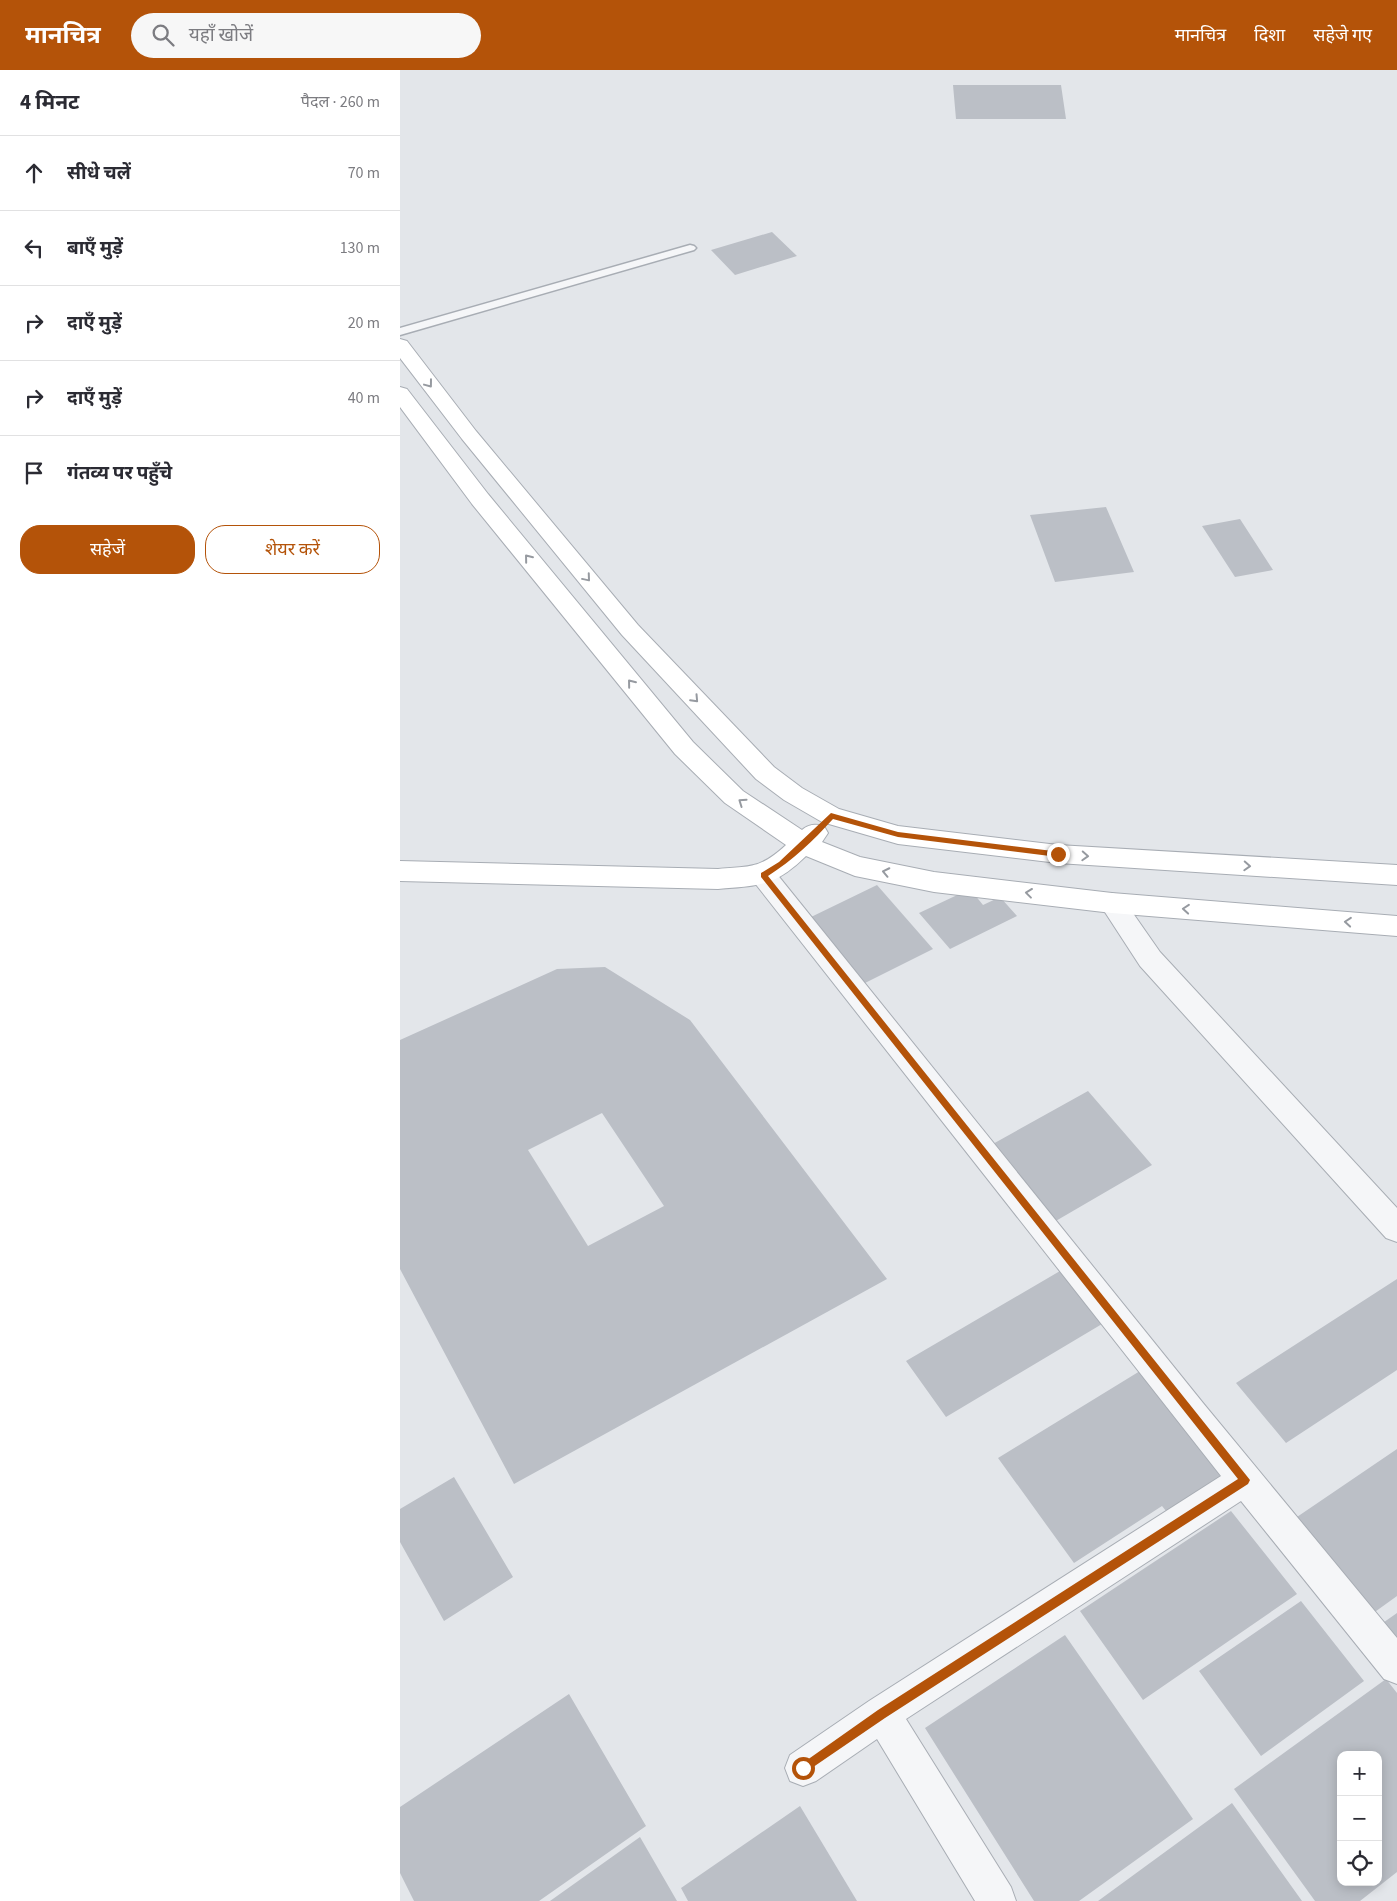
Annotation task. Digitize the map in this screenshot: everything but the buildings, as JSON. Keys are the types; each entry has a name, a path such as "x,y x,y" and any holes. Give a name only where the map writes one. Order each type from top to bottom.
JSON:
{"main road":[{"path":"400,345 468,435 630,630 764,773 793,794 831,816 898,834 1058,854 1397,874"},
{"path":"400,393 480,499 684,748 734,797 804,845 855,866 934,882 1112,903 1397,926"},
{"path":"400,871 718,879 763,875 782,864 804,845 831,816"}],"street":[{"path":"763,875 1245,1480 1397,1666"},
{"path":"1112,903 1150,959 1397,1229"},
{"path":"803,1768 882,1714 1245,1480"},
{"path":"882,1714 997,1901"}],"lane":[{"path":"400,332 690,248"}],"route":[{"path":"803,1768 882,1714 1245,1480 763,875 782,864 804,845 831,816 898,834 1058,854"}]}
